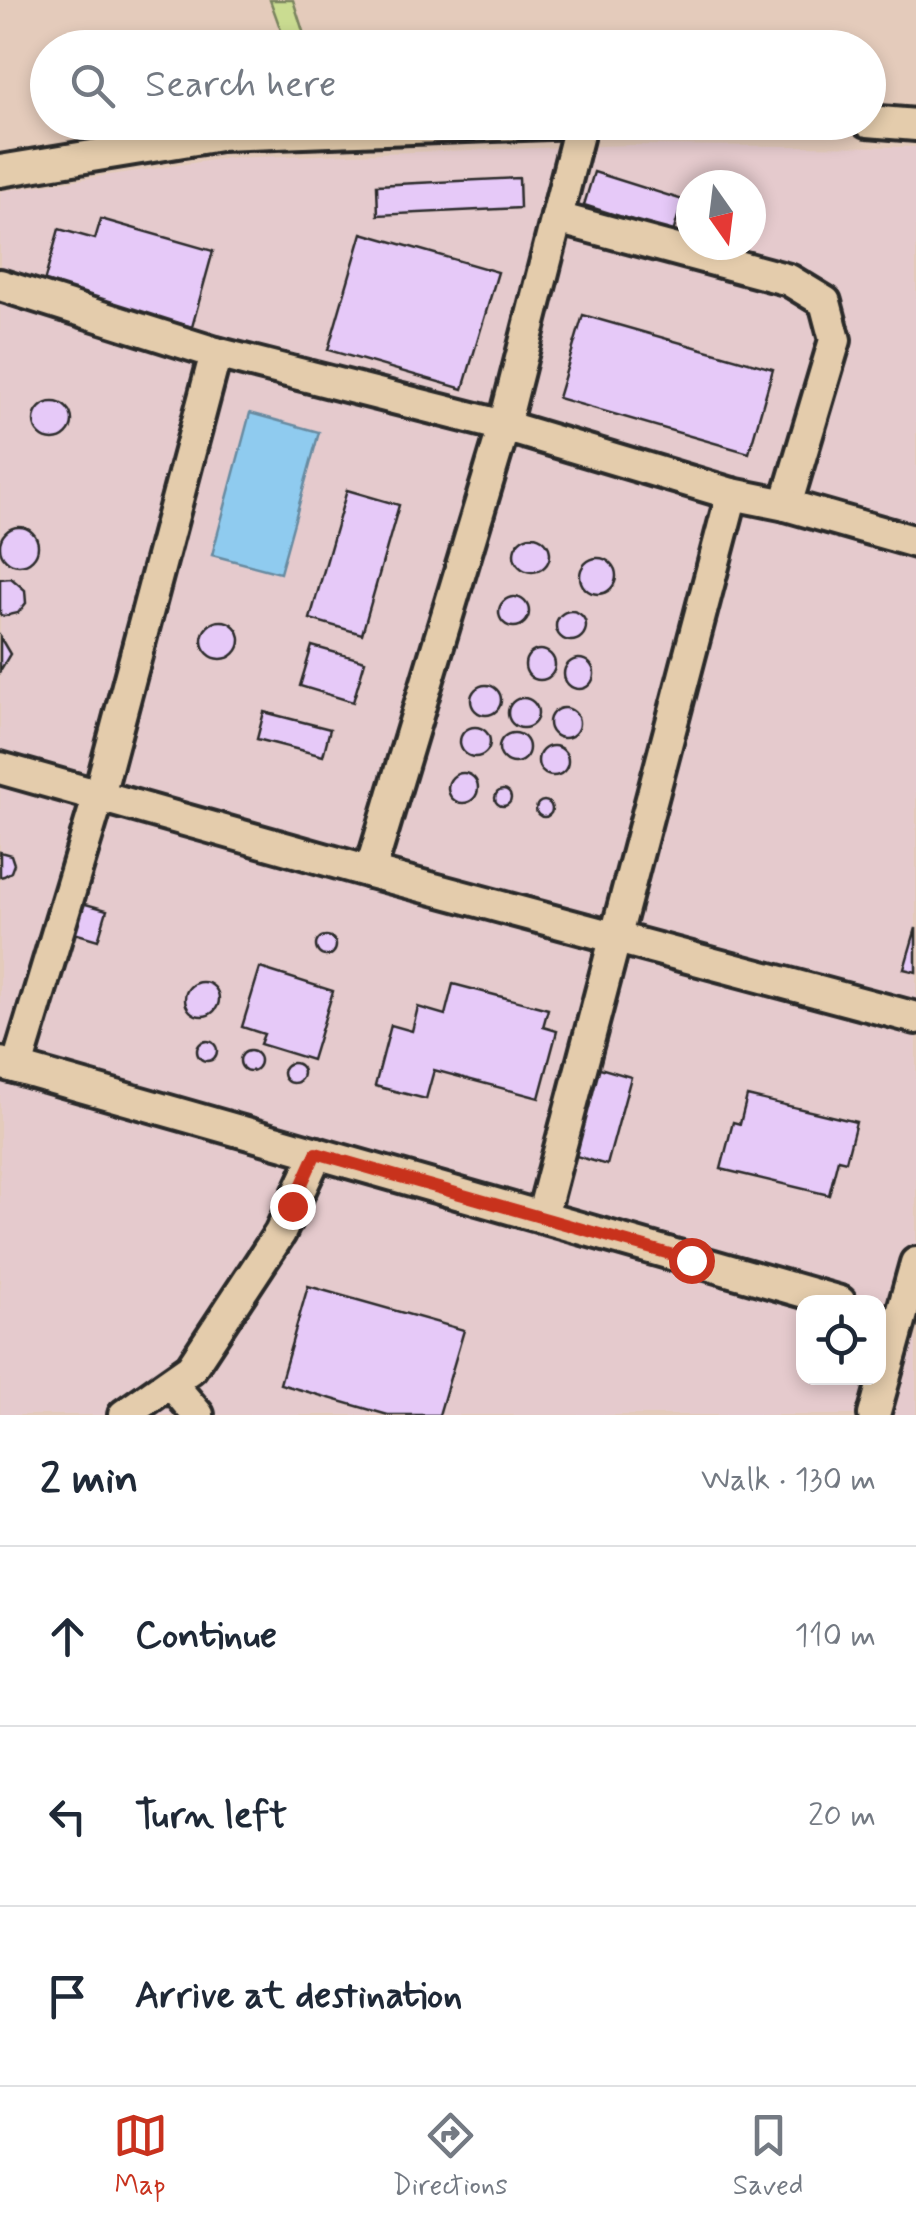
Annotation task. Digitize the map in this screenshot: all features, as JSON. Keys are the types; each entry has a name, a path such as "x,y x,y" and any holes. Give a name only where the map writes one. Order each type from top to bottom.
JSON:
{"street":[{"path":"886,122 916,124"},
{"path":"0,171 195,140"},
{"path":"370,872 504,426 574,140"},
{"path":"557,218 790,280 825,302 835,340 786,505"},
{"path":"0,285 216,353 504,426 732,494 916,542"},
{"path":"216,353 99,795 9,1065 815,1295"},
{"path":"542,1217 732,494"},
{"path":"0,768 916,1018"},
{"path":"124,1415 190,1368 280,1233 316,1153"},
{"path":"874,1415 888,1316 916,1263"},
{"path":"171,1383 198,1415"}],"shaded area":[{"path":"632,145 916,147 916,1415 0,1415 0,191 227,158"}],"green space":[{"path":"270,0 293,0 303,30 281,30"}],"water":[{"path":"250,413 319,432 280,573 212,555"}],"building":[{"path":"594,172 676,198 676,223 673,233 584,205"},
{"path":"519,178 520,208 378,215 377,185"},
{"path":"101,219 213,251 192,327 43,286 59,229 95,239"},
{"path":"362,233 498,272 463,389 328,350"},
{"path":"583,315 773,369 749,453 558,398"},
{"path":"53,402 67,407 72,421 67,435 53,440 39,435 34,421 39,407"},
{"path":"347,490 399,505 362,634 310,619"},
{"path":"19,527 33,532 38,546 33,560 19,565 5,560 0,546 5,532"},
{"path":"532,536 545,541 550,554 545,567 532,572 519,567 514,554 519,541"},
{"path":"598,558 611,563 616,576 611,589 598,594 585,589 580,576 585,563"},
{"path":"11,578 25,590 26,603 18,613 0,615 0,579"},
{"path":"514,597 528,606 529,612 520,626 514,627 500,618 499,612 508,598"},
{"path":"571,611 585,620 586,626 577,640 571,641 557,632 556,626 565,612"},
{"path":"221,621 235,626 240,640 235,654 221,659 207,654 202,640 207,626"},
{"path":"0,637 10,654 0,671"},
{"path":"312,646 365,661 353,702 300,686"},
{"path":"540,650 554,659 555,665 546,679 540,680 526,671 525,665 534,651"},
{"path":"579,659 593,668 594,674 585,688 579,689 565,680 564,674 573,660"},
{"path":"486,685 500,694 501,700 492,714 486,715 472,706 471,700 480,686"},
{"path":"523,698 537,707 538,713 529,727 523,728 509,719 508,713 517,699"},
{"path":"564,708 578,717 579,723 570,737 564,738 550,729 549,723 558,709"},
{"path":"264,712 330,729 323,756 257,739"},
{"path":"475,727 489,736 490,742 481,756 475,757 461,748 460,742 469,728"},
{"path":"514,733 528,742 529,748 520,762 514,763 500,754 499,748 508,734"},
{"path":"553,746 567,755 568,761 559,775 553,776 539,767 538,761 547,747"},
{"path":"463,773 477,782 478,788 469,802 463,803 449,794 448,788 457,774"},
{"path":"503,790 511,798 503,806 495,798"},
{"path":"544,801 552,809 544,817 536,809"},
{"path":"0,852 11,855 14,864 11,872 0,877"},
{"path":"82,903 107,910 98,940 74,933"},
{"path":"916,928 916,972 904,969"},
{"path":"326,936 336,946 326,956 316,946"},
{"path":"260,968 333,991 312,1060 260,1044 264,1034 242,1027"},
{"path":"202,982 214,987 219,999 214,1011 202,1016 190,1011 185,999 190,987"},
{"path":"453,984 548,1009 543,1027 557,1031 539,1098 434,1070 426,1099 375,1086 391,1025 412,1031 418,1007 445,1015"},
{"path":"207,1041 217,1051 207,1061 197,1051"},
{"path":"250,1051 260,1061 250,1071 240,1061"},
{"path":"293,1063 303,1073 293,1083 283,1073"},
{"path":"593,1066 631,1077 607,1165 569,1154"},
{"path":"747,1096 856,1122 846,1161 838,1159 829,1195 721,1169 733,1122 740,1124"},
{"path":"308,1286 464,1330 439,1415 388,1415 280,1384"}],"route":[{"path":"292,1206 316,1153 691,1260"}]}
